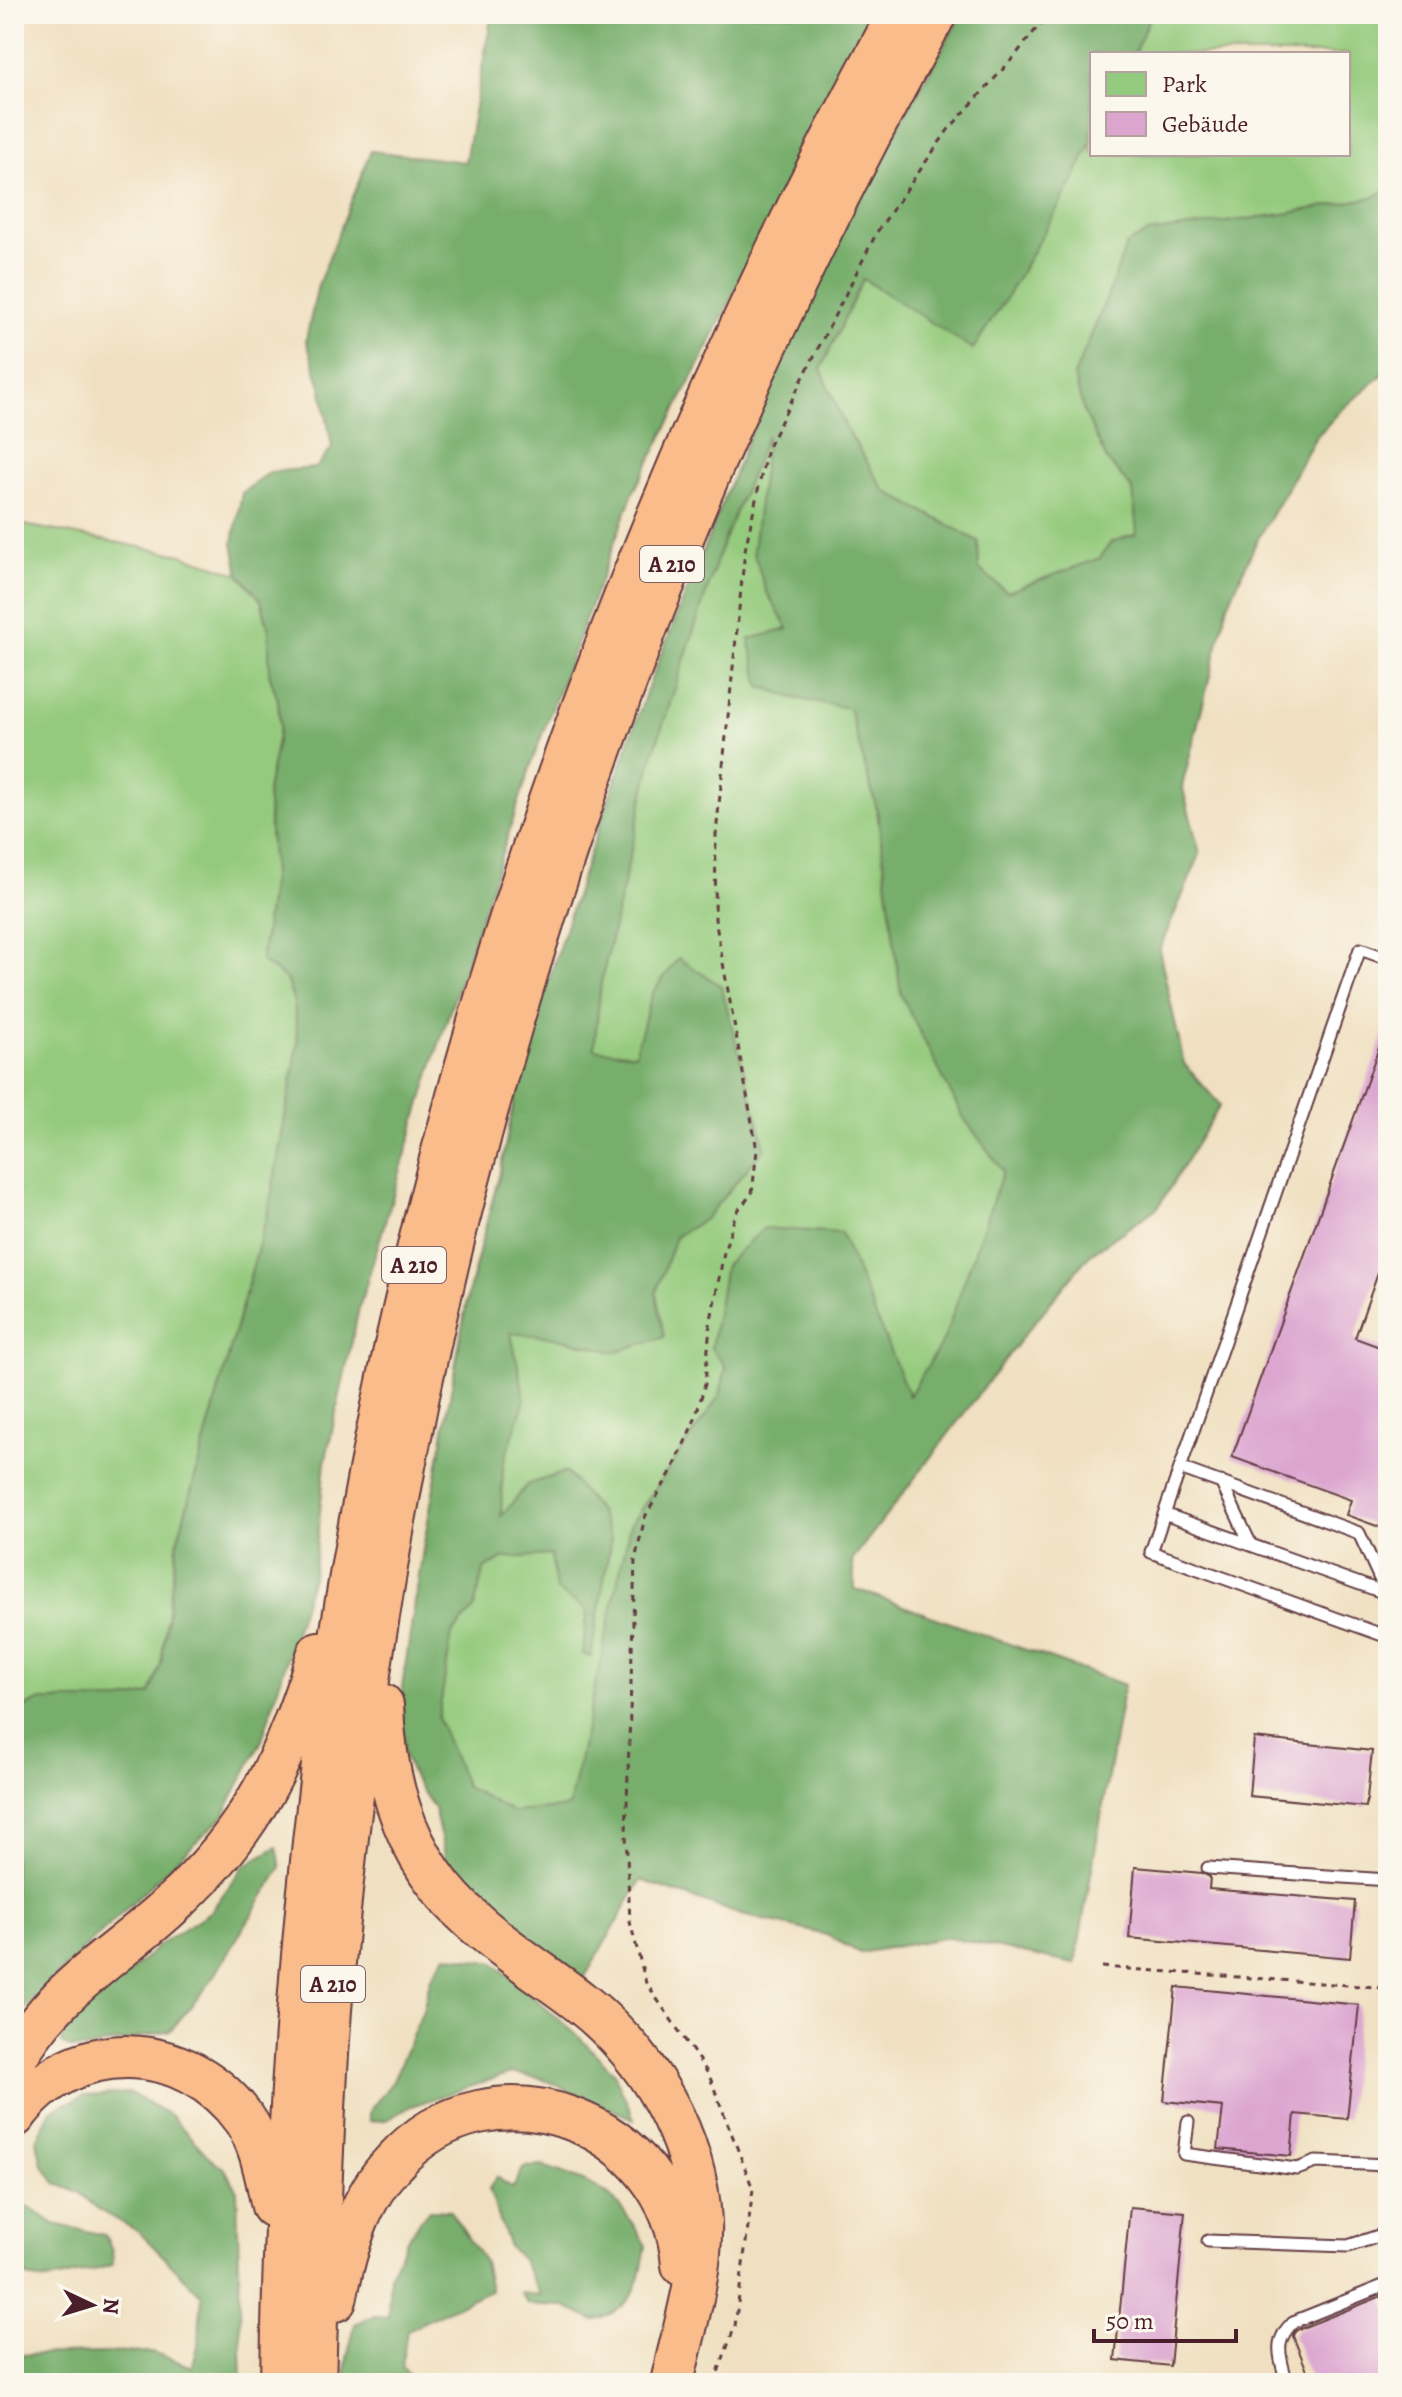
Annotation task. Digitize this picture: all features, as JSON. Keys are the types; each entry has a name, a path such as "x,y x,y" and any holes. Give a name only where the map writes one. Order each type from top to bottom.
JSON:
{"highway":[{"name":"A 210","path":"282,2383 284,2271 297,2026 305,1924 329,1722 364,1507 394,1357 445,1146 497,962 579,717 665,496 769,266 899,14"},
{"name":"A 210","path":"316,2383 319,2214 330,2010 350,1811 382,1588 419,1387 478,1141 521,993 611,720 692,514 747,388 848,181 935,14"},
{"path":"14,2060 32,2031 85,1973 167,1908 199,1878 266,1790 294,1731 364,1507"},
{"path":"382,1588 384,1751 404,1826 434,1878 451,1899 493,1938 601,2019 638,2058 666,2102 691,2166 700,2221 700,2250 672,2383"},
{"path":"14,2116 39,2089 61,2074 98,2060 138,2056 180,2066 197,2075 230,2102 255,2138 273,2206 284,2271"},
{"path":"316,2383 350,2239 360,2211 375,2184 419,2138 444,2123 474,2113 506,2108 560,2114 588,2124 630,2152 650,2176 674,2222 681,2251 684,2325"}],"lane":[{"path":"1388,959 1360,949 1151,1552 1388,1637"},
{"path":"1180,1468 1359,1533 1388,1594"},
{"path":"1221,1482 1251,1545"},
{"path":"1164,1514 1388,1594"},
{"path":"1208,1868 1388,1880"},
{"path":"1188,2122 1184,2154 1297,2169 1316,2162 1388,2165"},
{"path":"1208,2241 1348,2246 1388,2233"},
{"path":"1284,2372 1277,2348 1284,2331 1293,2322 1388,2284"}],"path":[{"path":"714,2383 735,2326 753,2189 709,2075 646,1983 630,1922 626,1834 635,1560 645,1517 675,1465 695,1419 705,1384 710,1325 724,1252 736,1213 752,1193 757,1150 715,919 716,834 745,550 767,449 877,232 948,130 1048,14"},
{"path":"1102,1967 1388,1988"}],"green space":[{"path":"492,14 873,14 633,493 533,759 436,1053 359,1308 325,1463 314,1570 262,1740 223,1816 14,2020 14,1711 42,1700 122,1700 150,1694 161,1664 178,1539 270,1204 298,1043 294,1002 286,979 261,961 273,871 267,791 280,726 278,700 269,673 269,630 261,600 239,574 233,543 242,493 270,472 316,468 332,448 322,389 306,340 318,285 371,151 465,162"},
{"path":"962,14 1388,14 1388,370 1341,410 1315,438 1256,542 1228,604 1182,786 1200,854 1159,950 1184,1064 1220,1105 1158,1207 1089,1255 1023,1336 852,1560 855,1589 1124,1685 1075,1964 948,1937 860,1953 827,1935 739,1914 641,1880 583,1980 485,1905 446,1859 434,1808 415,1780 402,1688 468,1295 500,1172 522,1065 581,879 647,690 776,370 862,191"},
{"path":"962,14 1151,14 1135,52 1090,52 1090,145 1072,183 1005,300 973,349 863,279 821,369 845,426 884,490 978,541 979,569 1007,592 1100,558 1111,542 1137,534 1133,490 1107,460 1084,412 1074,376 1126,245 1147,233 1290,213 1374,197 1388,189 1388,370 1341,410 1315,438 1256,542 1228,604 1182,786 1200,854 1159,950 1184,1064 1220,1105 1158,1207 1089,1255 1023,1336 852,1560 855,1589 1124,1685 1075,1964 948,1937 860,1953 827,1935 739,1914 641,1880 583,1980 485,1905 446,1859 434,1808 415,1780 404,1756 402,1688 424,1544 468,1295 500,1172 522,1065 581,879 647,690 776,370 862,191","holes":["767,435 753,551 766,591 788,629 749,639 760,686 794,698 849,708 877,810 901,995 963,1117 1003,1171 944,1339 909,1396 841,1233 764,1228 725,1265 711,1348 726,1367 720,1395 630,1525 569,1807 513,1812 466,1787 438,1719 452,1634 474,1609 484,1569 505,1558 551,1555 556,1590 587,1610 583,1654 591,1657 611,1539 599,1511 566,1472 528,1484 501,1516 503,1464 525,1400 511,1333 554,1337 615,1352 664,1337 656,1293 675,1237 705,1219 765,1148 721,986 678,958 652,994 635,1054 594,1049 601,983 652,758 722,545"]},
{"path":"14,523 182,555 239,574 261,600 269,630 269,673 278,700 280,726 267,791 273,871 261,961 286,979 294,1002 298,1043 270,1204 178,1539 161,1664 150,1694 122,1700 42,1700 14,1711 14,913 19,897 14,888"},
{"path":"277,1847 281,1868 206,1988 170,2031 83,2049 70,2048 61,2043 63,2031 74,2017 114,1987 158,1946 211,1911 244,1866"},
{"path":"446,1955 494,1963 579,2037 614,2073 634,2119 540,2078 511,2073 411,2106 386,2120 369,2121 369,2111 393,2081 423,2011 430,1980"},
{"path":"130,2093 170,2115 208,2156 225,2169 237,2191 242,2383 14,2383 14,2355 152,2352 192,2367 198,2346 202,2295 139,2232 98,2209 80,2193 57,2184 42,2164 37,2140 51,2110 84,2096"},
{"path":"543,2166 598,2188 613,2199 646,2246 633,2293 619,2309 595,2321 563,2306 528,2304 520,2293 540,2295 522,2259 509,2247 489,2189 496,2177 513,2188 524,2167"},
{"path":"30,2207 54,2224 105,2235 112,2250 113,2264 46,2280 22,2274 14,2267 14,2208"},
{"path":"429,2210 450,2211 484,2262 490,2290 407,2330 402,2366 414,2383 345,2383 355,2324 374,2316 388,2317 390,2275 409,2235"}],"building":[{"path":"1386,1028 1388,1245 1355,1338 1388,1350 1388,1530 1346,1515 1351,1500 1232,1457"},
{"path":"1254,1738 1372,1751 1366,1807 1249,1796"},
{"path":"1135,1867 1202,1873 1210,1877 1209,1889 1355,1901 1350,1958 1129,1938"},
{"path":"1176,1987 1359,2005 1347,2119 1295,2114 1291,2156 1218,2149 1223,2107 1164,2101"},
{"path":"1130,2207 1185,2212 1170,2366 1115,2360"},
{"path":"1382,2296 1388,2311 1388,2383 1312,2383 1294,2333"}]}
